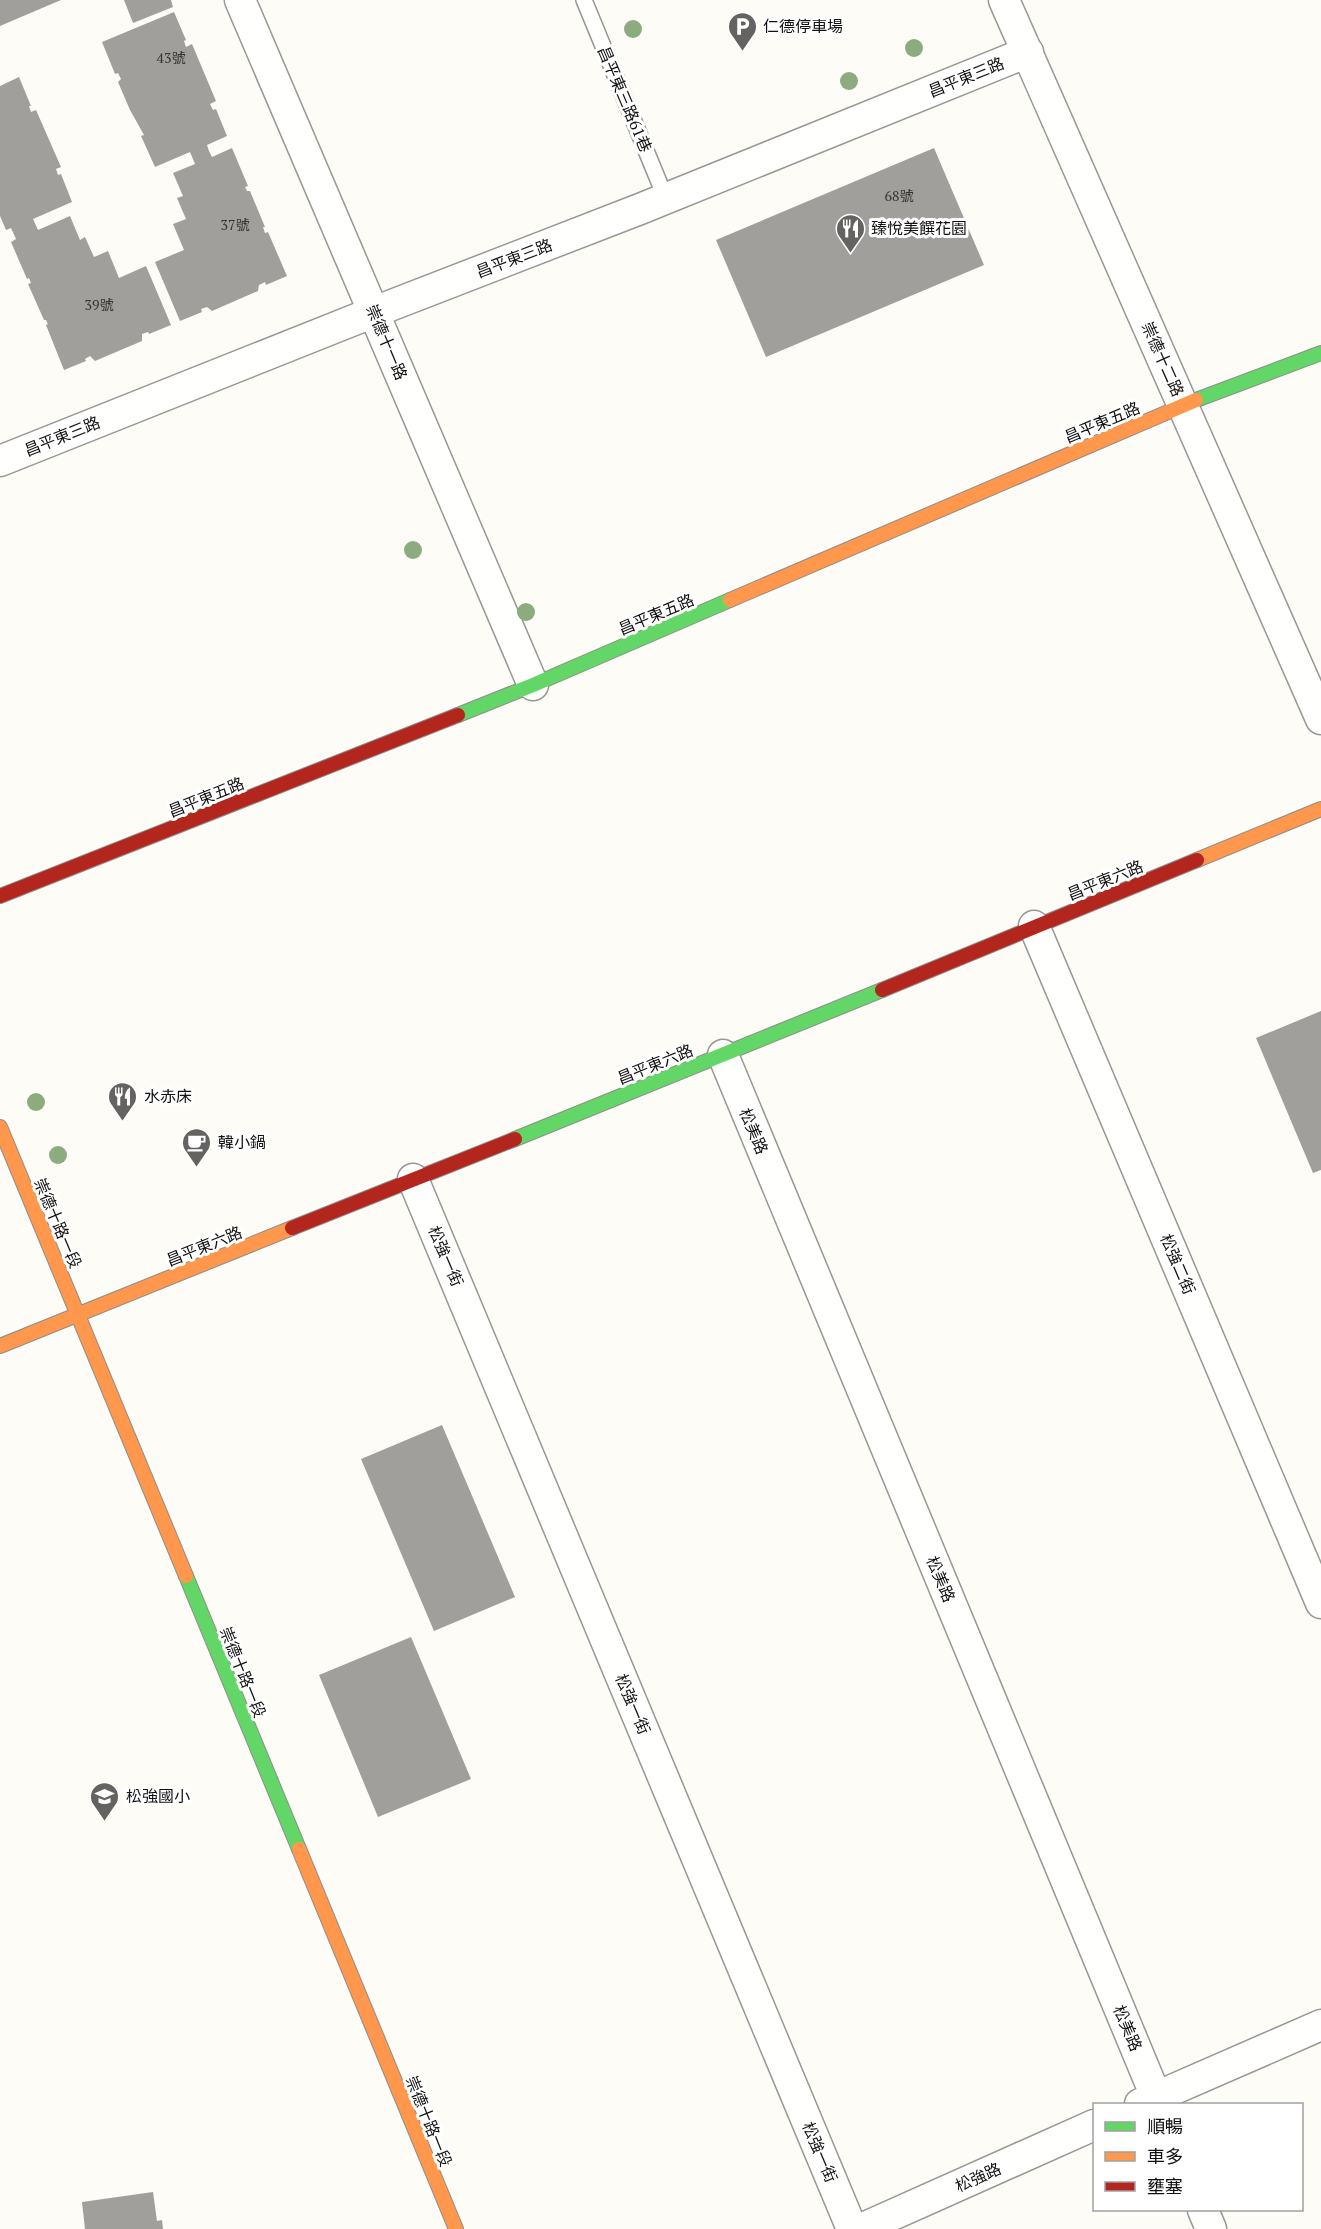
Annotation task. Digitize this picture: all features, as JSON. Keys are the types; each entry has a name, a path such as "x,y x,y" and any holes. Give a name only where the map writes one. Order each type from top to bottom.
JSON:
{"street":[{"name":"崇德十一路","path":"240,0 533,685"},
{"name":"崇德十二路","path":"1004,0 1321,719"},
{"name":"昌平東三路","path":"0,461 666,199 1028,52"},
{"name":"昌平東五路","path":"0,896 533,685 1183,405 1321,353"},
{"name":"昌平東六路","path":"0,1346 1321,809"},
{"name":"松強二街","path":"1034,926 1321,1603"},
{"name":"松美路","path":"723,1054 1152,2102"},
{"name":"崇德十路一段","path":"0,1127 456,2229"},
{"name":"松強一街","path":"413,1179 852,2229"},
{"path":"1152,2102 1321,2025"},
{"name":"松強路","path":"861,2229 1093,2126"},
{"path":"1203,2211 1211,2229"}],"lane":[{"name":"昌平東三路61巷","path":"584,0 666,199"}],"building":[{"path":"0,0 61,0 0,26"},
{"path":"124,0 171,0 173,7 133,23"},
{"path":"174,12 186,40 184,41 186,47 192,44 216,101 210,104 213,110 216,109 227,136 207,145 209,151 212,157 232,148 248,186 245,187 247,191 250,191 265,227 263,227 265,233 268,232 287,276 266,285 265,282 259,285 258,291 212,311 207,307 201,309 202,312 180,321 155,262 184,250 173,224 186,219 177,198 183,196 173,173 195,164 190,152 155,167 141,136 144,135 118,82 121,79 118,73 115,74 102,42"},
{"path":"19,77 31,106 29,106 31,112 36,110 61,167 56,169 58,175 61,174 72,202 33,219 38,230 70,216 80,240 85,237 94,257 108,251 119,278 146,266 171,325 149,334 148,332 142,334 142,341 95,361 90,356 85,359 86,361 64,370 46,325 48,324 28,284 31,283 29,278 27,279 11,242 16,239 11,228 6,230 0,216 0,86"},
{"name":"臻悅美饌花園","path":"934,148 984,265 766,357 716,240"},
{"path":"1321,1011 1321,1170 1313,1173 1256,1038"},
{"path":"442,1425 515,1597 434,1631 361,1459"},
{"path":"411,1637 471,1779 378,1817 319,1675"},
{"path":"153,2192 157,2221 162,2220 163,2229 85,2229 82,2202"}],"traffic: fast":[{"path":"1196,400 1321,353"},
{"path":"458,715 730,600"},
{"path":"515,1139 882,990"},
{"path":"186,1576 299,1849"}],"traffic: slow":[{"path":"730,600 1196,400"},
{"path":"1197,860 1321,809"},
{"path":"0,1127 186,1576"},
{"path":"0,1346 292,1228"},
{"path":"299,1849 456,2229"}],"traffic: jam":[{"path":"0,896 458,715"},
{"path":"882,990 1197,860"},
{"path":"292,1228 515,1139"}],"place":[{"name":"仁德停車場","path":"742,52"},
{"name":"臻悅美饌花園","path":"850,254"},
{"name":"水赤床","path":"123,1122"},
{"name":"韓小鍋","path":"197,1168"},
{"name":"松強國小","path":"105,1822"}]}
